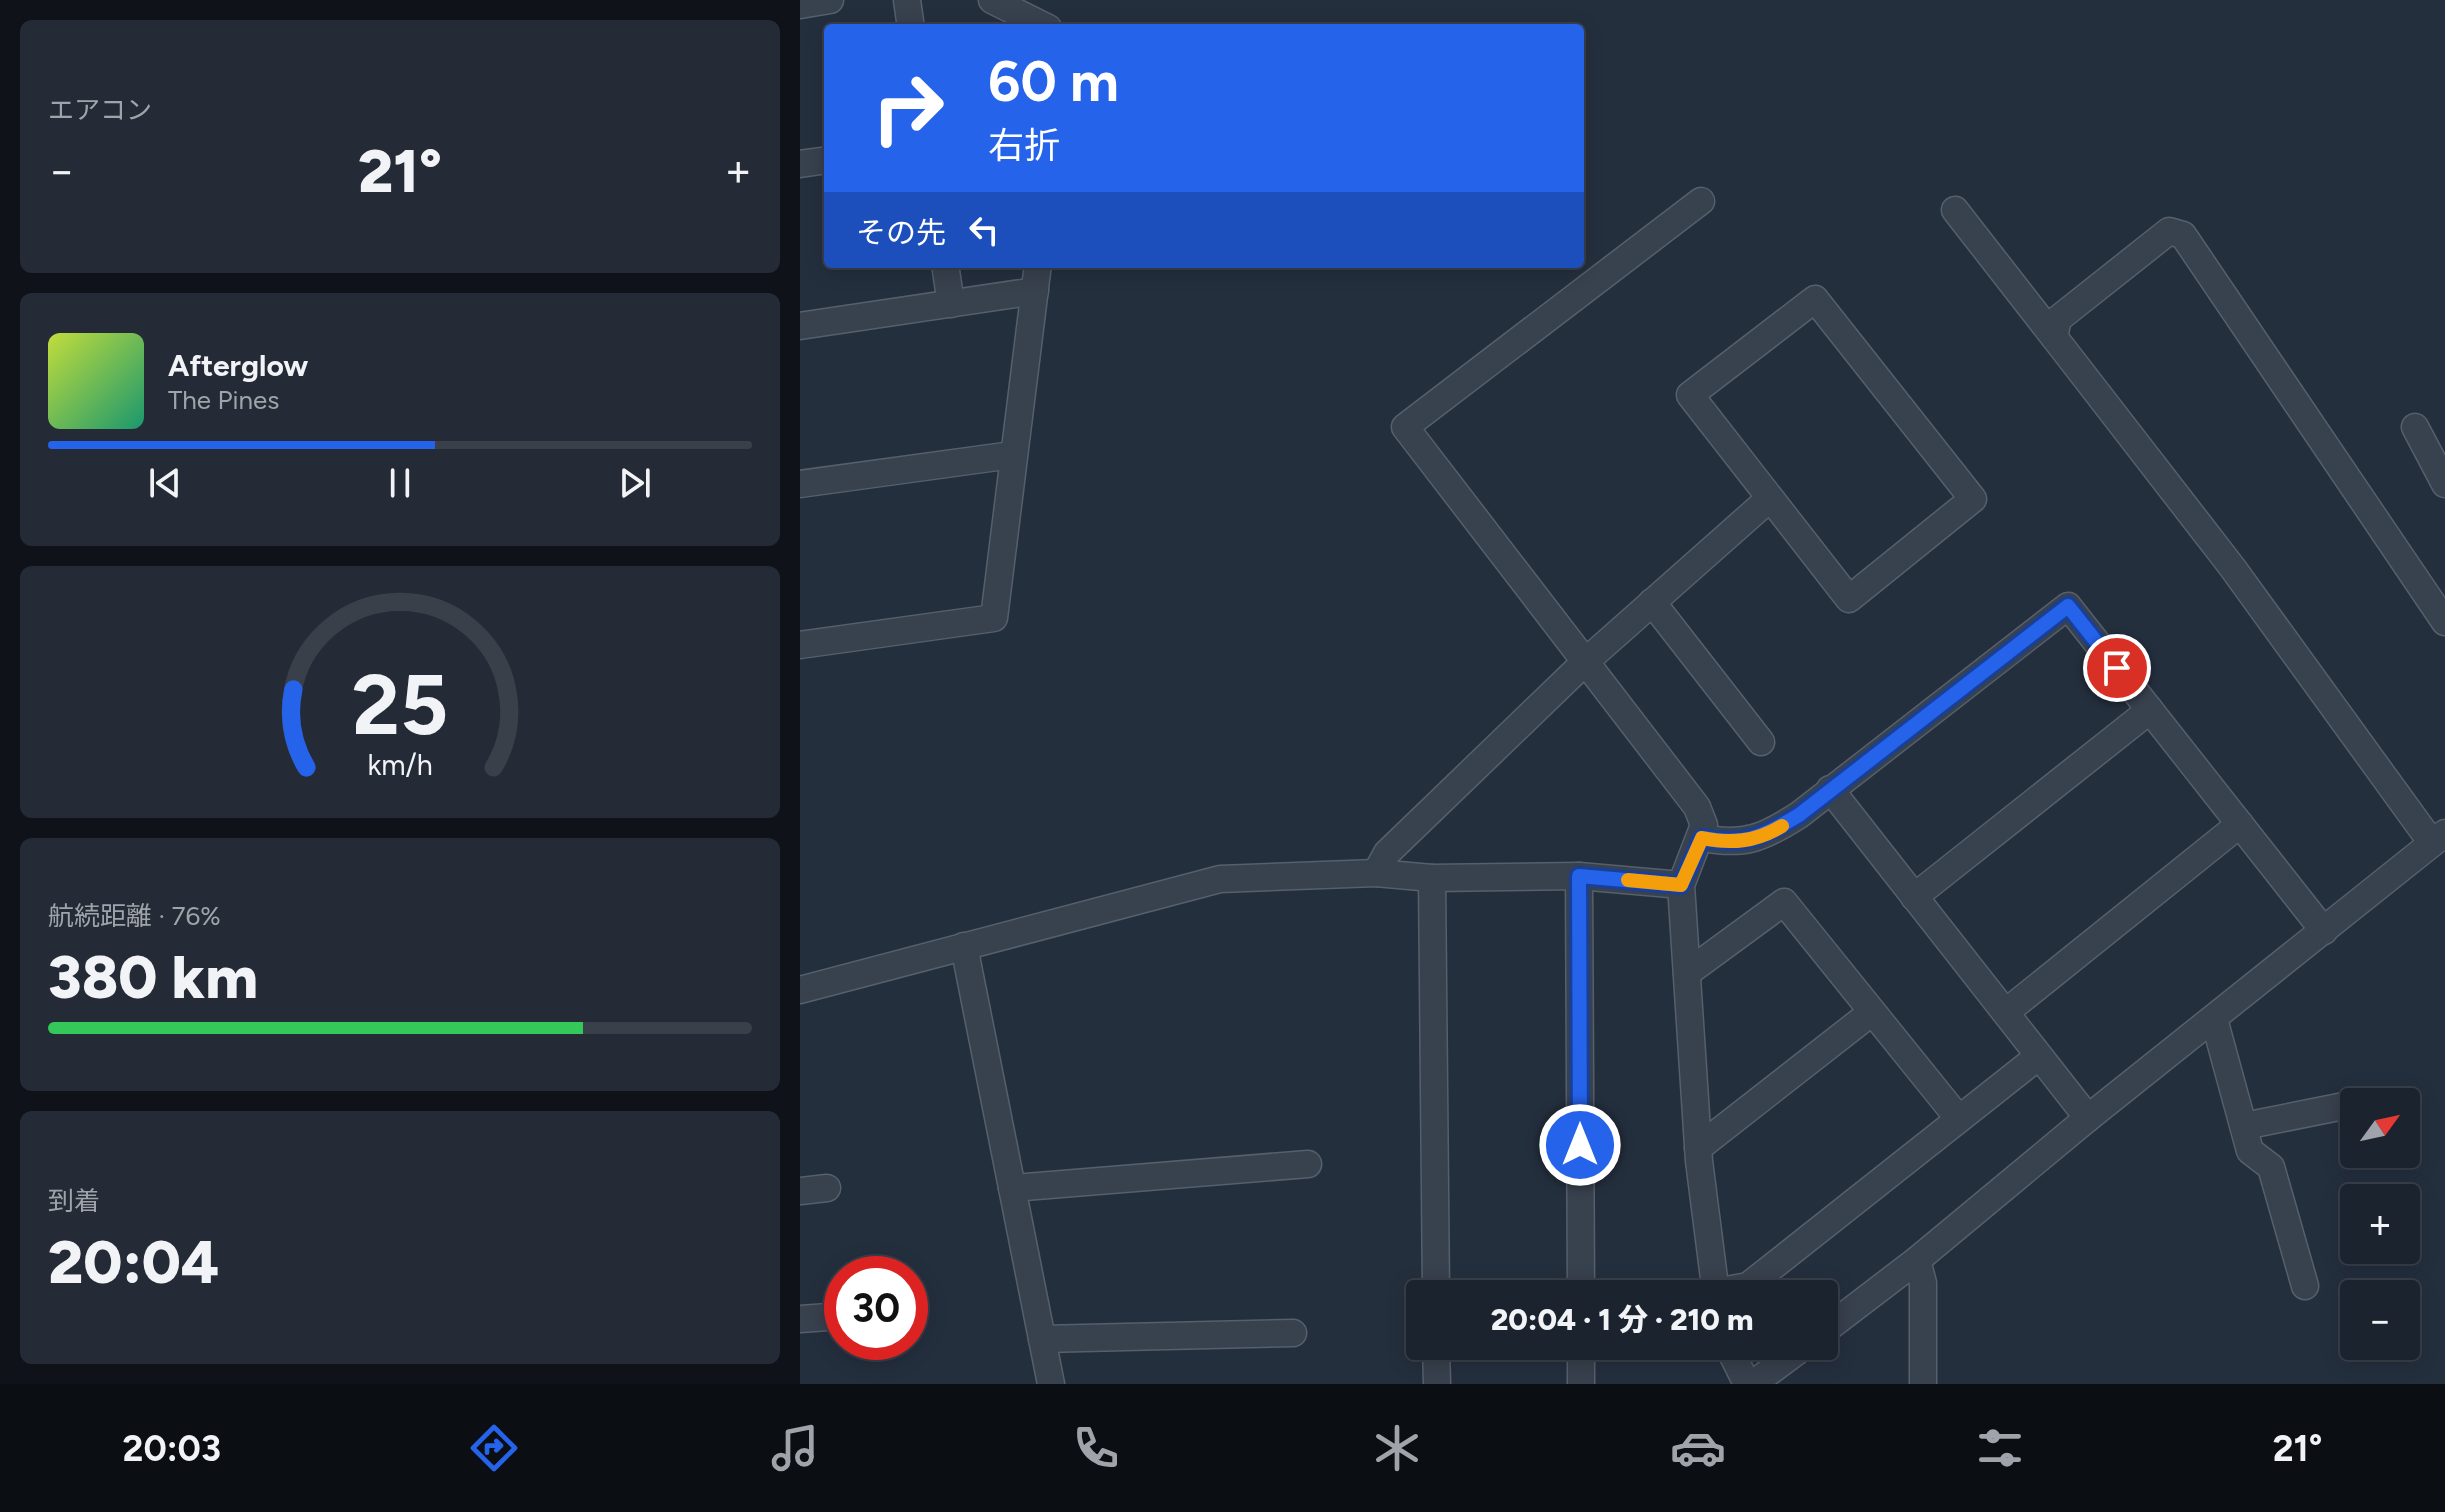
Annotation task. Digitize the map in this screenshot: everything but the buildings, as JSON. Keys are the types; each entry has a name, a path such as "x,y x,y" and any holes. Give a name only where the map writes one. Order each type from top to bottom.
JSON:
{"street":[{"path":"800,5 830,0"},
{"path":"907,0 910,24"},
{"path":"992,0 1040,24"},
{"path":"800,164 824,161"},
{"path":"1701,201 1405,427 1697,807 1704,825 1702,838 1681,885 1698,1148 1714,1280"},
{"path":"1838,1320 1917,1260 2088,1118 2438,838 1955,210"},
{"path":"2054,337 2058,319 2070,309 2169,231 2183,235 2445,622"},
{"path":"946,268 951,304"},
{"path":"800,645 994,618 1038,268"},
{"path":"800,326 1035,291"},
{"path":"1815,299 1973,499 1849,599 1769,499 1690,395 1815,299"},
{"path":"2415,427 2443,473"},
{"path":"800,484 1012,455"},
{"path":"1376,873 1387,853 1585,662 1769,499"},
{"path":"1652,602 1761,742"},
{"path":"1702,838 1732,844 1770,833 2068,606 2324,931"},
{"path":"1914,897 2150,710"},
{"path":"1830,789 2088,1118"},
{"path":"2006,1012 2240,824"},
{"path":"800,990 1220,879 1376,873 1432,878 1579,876 1681,885"},
{"path":"1579,876 1581,1280"},
{"path":"1432,878 1436,1280"},
{"path":"1687,973 1784,902 1959,1119"},
{"path":"964,946 1051,1384"},
{"path":"1698,1148 1872,1012"},
{"path":"2214,1019 2250,1151 2271,1167 2305,1286"},
{"path":"1756,1280 2039,1056"},
{"path":"2244,1126 2340,1107"},
{"path":"1012,1188 1308,1164"},
{"path":"800,1191 827,1188"},
{"path":"1917,1260 1923,1283 1923,1384"},
{"path":"800,1319 824,1317"},
{"path":"1042,1339 1293,1333"},
{"path":"1436,1360 1437,1384"},
{"path":"1581,1360 1581,1384"},
{"path":"1739,1360 1756,1382 1785,1360"}],"slow traffic":[{"path":"1628,880 1681,885 1702,838 1732,844 1770,833 1782,826"}],"route":[{"path":"1580,1145 1579,876 1681,885 1702,838 1732,844 1770,833 1799,815 2068,606 2117,668"}]}
